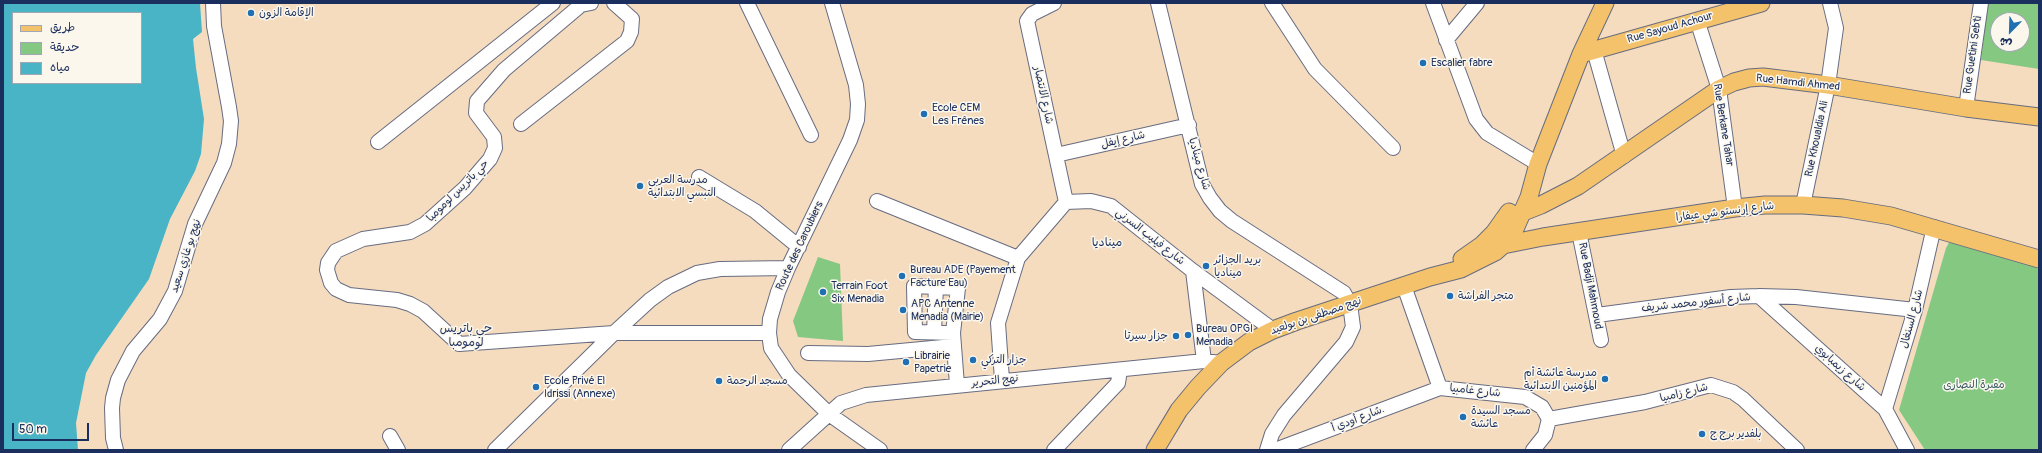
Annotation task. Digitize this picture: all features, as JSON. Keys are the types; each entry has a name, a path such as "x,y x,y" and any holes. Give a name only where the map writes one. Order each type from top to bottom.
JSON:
{"main road":[{"name":"Rue Sayoud Achour","path":"1588,52 1761,3"},
{"path":"1538,164 1588,52 1602,4"},
{"name":"Rue Hamdi Ahmed","path":"1522,214 1578,186 1624,156 1719,89 1734,82 1763,77 1828,85 1966,108 2039,117"},
{"name":"نهج مصطفى بن بولعيد","path":"1430,276 1462,269 1495,252 1503,245 1514,231 1522,214 1535,179 1538,164"},
{"name":"نهج مصطفى بن بولعيد","path":"1153,447 1213,362 1273,330 1404,286 1430,276 1471,254 1494,233 1538,164"},
{"name":"شارع إرنستو شي عيفارا","path":"1503,245 1543,237 1735,208 1765,205 1803,205 1843,208 1892,216 1934,227 2039,259"},
{"path":"1503,220 1522,214 1543,237"}],"street":[{"name":"نهج بو غازي سعيد","path":"116,450 113,438 112,408 118,380 133,351 160,319 176,291 195,224 218,177 228,149 231,121 214,26 214,3"},
{"path":"378,142 553,3"},
{"name":"حي باتريس لومومبا","path":"591,3 581,5 504,70 479,98 475,107 478,116 494,137 495,148 490,158 465,188 425,224 410,232 364,239 336,251 328,263 328,277 336,289 342,293 397,300 410,304 423,311 459,344 614,333 769,333"},
{"path":"521,124 627,41 631,32 632,19 614,3"},
{"path":"747,3 811,135"},
{"name":"Route des Caroubiers","path":"832,3 856,85 858,104 857,120 850,140 788,268 778,292 770,319 769,333 771,348 778,361 789,375 829,414 880,450"},
{"name":"شارع الانتصار","path":"1054,3 1032,14 1027,21 1066,202"},
{"name":"شارع ميناديا","path":"1158,3 1189,125 1202,184 1210,198 1220,211 1232,221 1344,293 1350,304"},
{"path":"1272,3 1315,69 1393,148"},
{"path":"1433,3 1476,119 1487,133 1538,164"},
{"path":"1446,40 1477,3"},
{"name":"Rue Khoualdia Ali","path":"1803,205 1828,85 1836,28 1830,3"},
{"name":"Rue Guetini Sebti","path":"1966,108 1981,3"},
{"name":"Rue Berkane Tahar","path":"1697,20 1719,89 1735,208"},
{"path":"1588,52 1624,156"},
{"path":"474,66 487,69 504,70"},
{"name":"شارع إيفل","path":"1056,155 1189,125"},
{"path":"699,177 755,211 799,247"},
{"path":"877,201 1018,258"},
{"path":"1002,380 998,323 1018,258 1066,202"},
{"name":"شارع فيليب السرني","path":"1066,202 1092,202 1110,206 1193,271 1273,330"},
{"name":"شارع السنغال","path":"1885,410 1915,310 1934,227"},
{"name":"Rue Badji Mahmoud","path":"1579,232 1601,340"},
{"path":"495,450 614,333 650,300 668,287 690,276 720,269 788,268"},
{"name":"شارع فيليب السرني","path":"1193,271 1213,362"},
{"path":"953,340 934,332 915,332 914,286 958,288 953,340 957,385"},
{"name":"شارع غامبيا","path":"1404,286 1440,388 1525,396 1542,407 1549,419"},
{"path":"934,332 936,287"},
{"name":"شارع أسفور محمد شريف","path":"1597,315 1731,297 1759,296 1796,297 1915,310"},
{"name":"شارع زيمبابوي","path":"1759,296 1885,410 1908,450"},
{"path":"1267,450 1272,434 1284,415 1346,342 1353,328 1350,304"},
{"path":"808,353 868,354 953,340"},
{"name":"نهج التحرير","path":"789,450 841,403 866,395 1002,380 1213,362"},
{"path":"1054,450 1118,383 1120,370"},
{"name":"شارع زامبيا","path":"1549,419 1645,402 1711,385 1723,387 1743,399 1797,450"},
{"name":"شارع أودي أ.","path":"1275,450 1440,388"},
{"path":"1534,450 1545,435 1549,419"},
{"path":"390,436 398,450"}],"green space":[{"path":"1988,3 2039,3 2039,69 1981,60"},
{"name":"مقبرة النصارى","path":"1952,237 2039,263 2039,450 1925,450 1899,410 1946,248"},
{"name":"Terrain Foot Six Menadia","path":"818,257 840,264 843,341 798,337 793,321"}],"water":[{"path":"3,3 200,3 202,32 193,39 204,119 201,154 195,171 170,219 149,279 96,355 86,373 76,423 78,450 3,450"}],"place":[{"name":"الإقامة الزون","path":"251,13"},
{"name":"Escalier fabre","path":"1423,63"},
{"name":"Ecole CEM Les Frênes","path":"924,114"},
{"name":"مدرسة العربي التبسي الابتدائية","path":"640,186"},
{"name":"بريد الجزائر ميناديا","path":"1206,266"},
{"name":"Bureau ADE (Payement Facture Eau)","path":"902,276"},
{"name":"Terrain Foot Six Menadia","path":"823,292"},
{"name":"متجر الفراشة","path":"1450,296"},
{"name":"APC Antenne Menadia (Mairie)","path":"903,310"},
{"name":"Bureau OPGI Menadia","path":"1188,335"},
{"name":"جزار سيرتا","path":"1176,336"},
{"name":"جزار التركي","path":"973,360"},
{"name":"Librairie Papetrie","path":"906,362"},
{"name":"مدرسة عائشة أم المؤمنين الابتدائية","path":"1605,379"},
{"name":"مسجد الرحمة","path":"719,381"},
{"name":"Ecole Privé El Idrissi (Annexe)","path":"536,387"},
{"name":"مسجد السيدة عائشة","path":"1463,417"},
{"name":"بلفدير برج ج","path":"1702,434"}],"district":[{"name":"ميناديا","path":"1107,243"},
{"name":"حي باتريس لومومبا","path":"466,336"}]}
